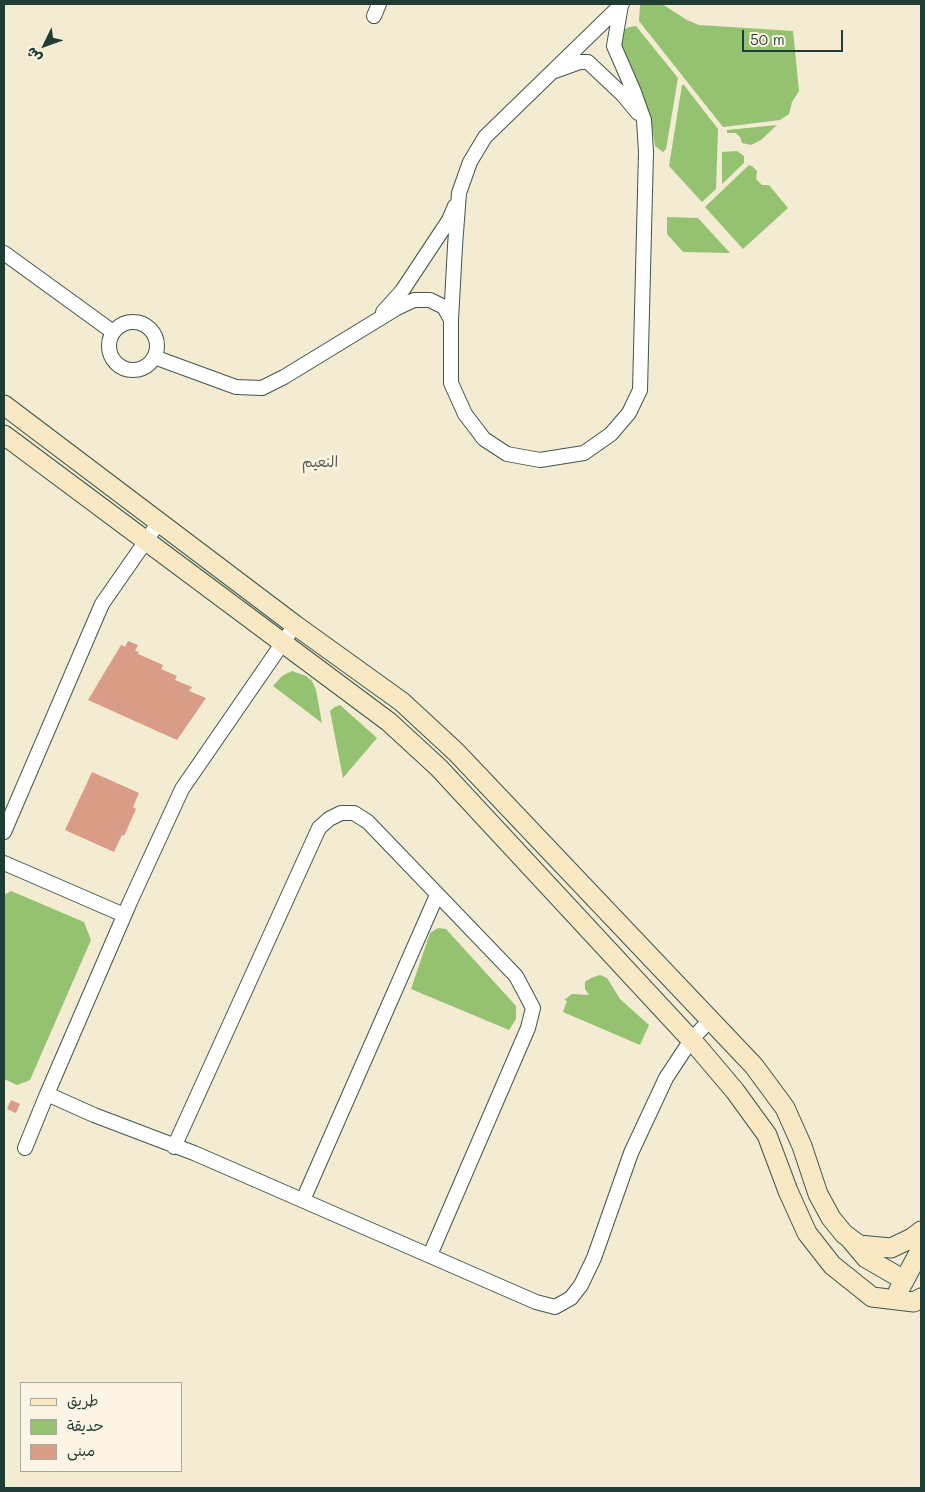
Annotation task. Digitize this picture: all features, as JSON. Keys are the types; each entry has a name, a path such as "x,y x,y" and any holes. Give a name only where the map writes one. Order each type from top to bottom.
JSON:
{"main road":[{"path":"4,405 295,625 402,702 456,752 754,1066 785,1108 802,1146 818,1194 831,1218 866,1258 904,1280"},
{"path":"4,435 389,722 439,768 691,1040 735,1091 767,1134 788,1191 807,1233 832,1265 872,1297 914,1302 921,1298"},
{"path":"845,1234 859,1244 891,1248 912,1238 921,1231"},
{"path":"893,1301 921,1249"}],"street":[{"path":"374,322 402,291 449,220 459,197 470,162 485,137 621,4"},
{"path":"459,197 450,351 451,383 464,414 484,439 507,454 540,460 584,453 612,434 629,412 640,390 646,152 644,120 614,46 621,4"},
{"path":"552,72 580,62 588,62 623,95 644,120"},
{"path":"4,253 113,332"},
{"path":"154,357 236,387 262,388 284,378 397,308 414,300 430,300 444,307 451,320"},
{"path":"134,322 148,328 157,341 154,357 150,363 144,368 128,370 115,362 109,347 113,332 119,326 134,322"},
{"path":"4,832 102,604 159,522"},
{"path":"25,1148 124,915 182,789 295,625"},
{"path":"174,1147 319,828 329,819 341,813 354,814 368,822 516,976 533,1008 528,1028 430,1255"},
{"path":"4,863 124,915"},
{"path":"303,1200 437,894"},
{"path":"47,1094 94,1115 194,1153 536,1302 555,1307 571,1298 581,1285 594,1258 631,1153 666,1078 691,1040 710,1020"}],"green space":[{"path":"662,4 687,20 699,25 793,31 799,91 792,102 789,114 780,120 723,127 639,21 640,5"},
{"path":"636,26 678,78 666,149 663,152 655,146 651,121 621,49 623,30"},
{"path":"682,85 684,85 718,129 716,189 702,202 669,166"},
{"path":"777,125 761,140 751,145 742,143 736,133 727,133 727,130"},
{"path":"737,151 744,156 744,163 722,184 722,152"},
{"path":"749,165 757,171 756,179 762,185 769,185 788,208 743,249 705,207"},
{"path":"667,217 698,218 730,253 683,252 667,234"},
{"path":"292,671 306,676 312,681 316,690 322,723 273,686 282,676"},
{"path":"340,705 377,738 343,778 330,711"},
{"path":"11,891 84,922 91,940 30,1080 17,1085 4,1079 4,895"},
{"path":"438,928 446,929 516,1006 516,1019 509,1030 411,989 430,933"},
{"path":"600,975 607,978 620,999 649,1025 640,1045 563,1012 567,1001 564,1000 572,994 589,995 585,989 585,982"}],"building":[{"path":"128,641 138,645 135,651 139,652 138,654 163,665 161,669 177,676 175,680 192,687 189,691 206,698 177,740 88,700 121,645 125,647"},
{"path":"92,772 139,793 133,807 136,809 124,836 122,835 114,852 65,830"},
{"path":"11,1100 20,1104 16,1113 7,1109"}],"district":[{"name":"النعيم","path":"320,462"}]}
